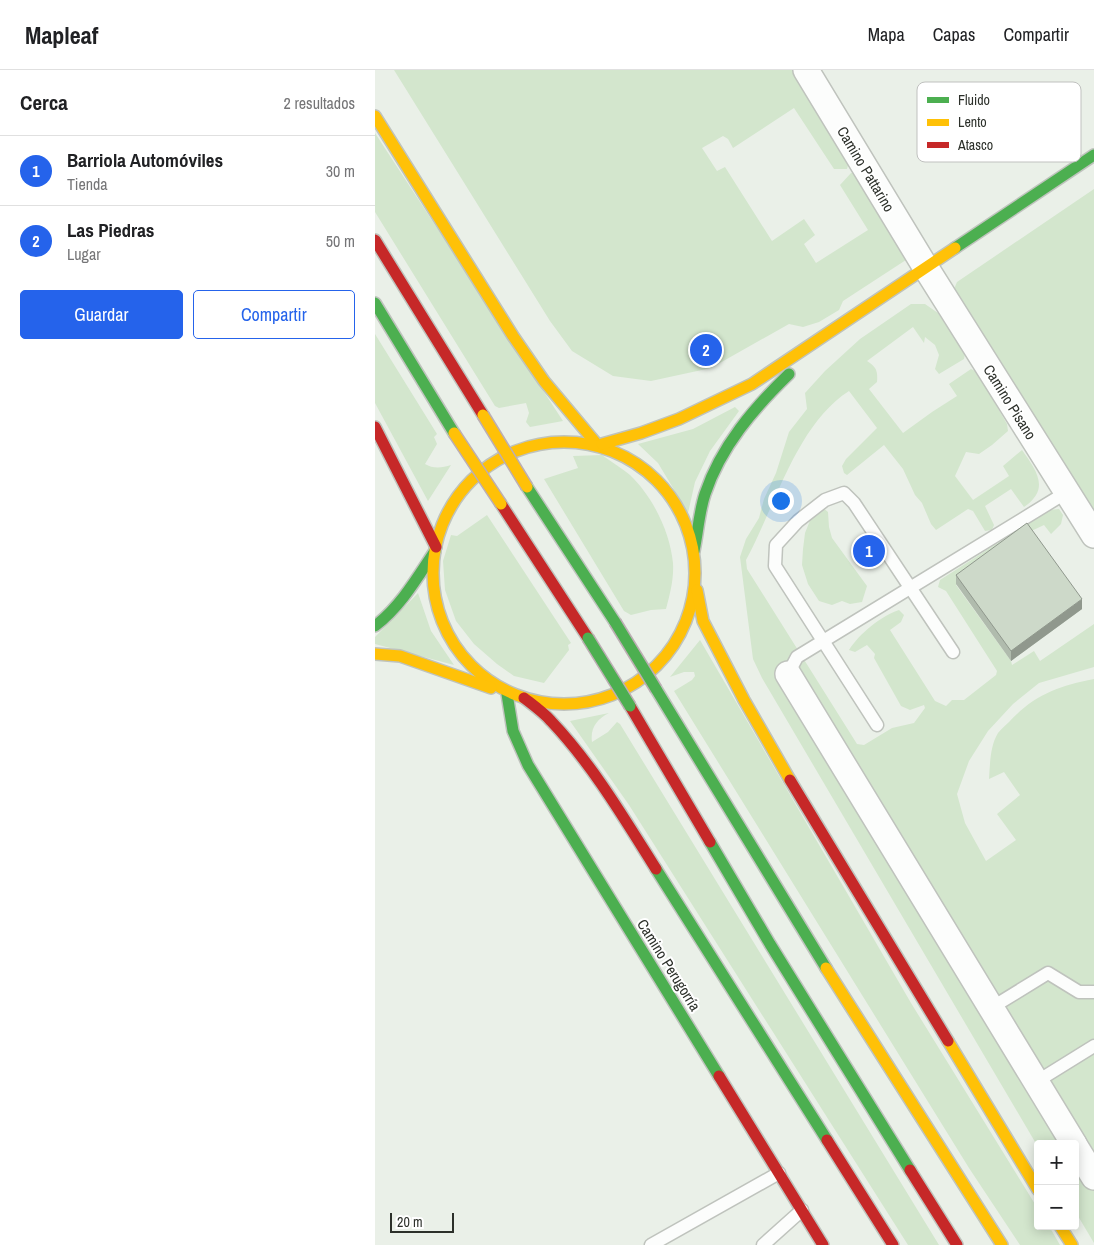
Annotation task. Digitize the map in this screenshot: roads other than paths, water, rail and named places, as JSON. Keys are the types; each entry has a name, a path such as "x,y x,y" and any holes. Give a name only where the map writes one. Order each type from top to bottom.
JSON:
{"main road":[{"path":"375,116 513,336 544,381 599,443 623,454 646,472 664,492 683,521 694,551"},
{"path":"375,626 386,619 415,581 435,549 449,510 476,476 505,456 512,452 555,441 599,443 628,438 666,425 721,401 752,384 837,328 1094,155"},
{"path":"375,240 527,487 656,688 801,929 1002,1245"},
{"path":"375,303 454,432 588,638 630,706 769,944 957,1245"},
{"path":"837,328 769,392 744,421 722,455 705,495 694,551 697,590 703,620 744,700 820,831 1035,1185"},
{"path":"375,427 435,549 435,593 448,634 473,668 504,693"},
{"path":"375,654 399,656 504,693 550,704 594,701 634,684 667,656 688,617 697,590"},
{"name":"Camino Perugorría","path":"504,693 517,746 524,759 823,1245"},
{"path":"524,698 550,720 577,752 615,805 893,1245"},
{"path":"1063,1230 1072,1245"}],"street":[{"name":"Camino Pattarino","path":"806,70 926,268"},
{"name":"Camino Pisano","path":"926,268 1094,535"},
{"path":"788,674 1072,1140"},
{"path":"1079,1152 1094,1177"}],"lane":[{"path":"788,674 797,657 1067,492"},
{"path":"877,725 775,566 777,546 799,521 825,500 844,493 854,503 953,652"},
{"path":"991,1008 1048,973 1079,992 1094,992"},
{"path":"1036,1082 1094,1046"},
{"path":"651,1245 779,1174"},
{"path":"763,1245 802,1210"}],"place":[{"name":"Las Piedras","path":"706,350"},
{"name":"Barriola Automóviles","path":"869,551"}]}
